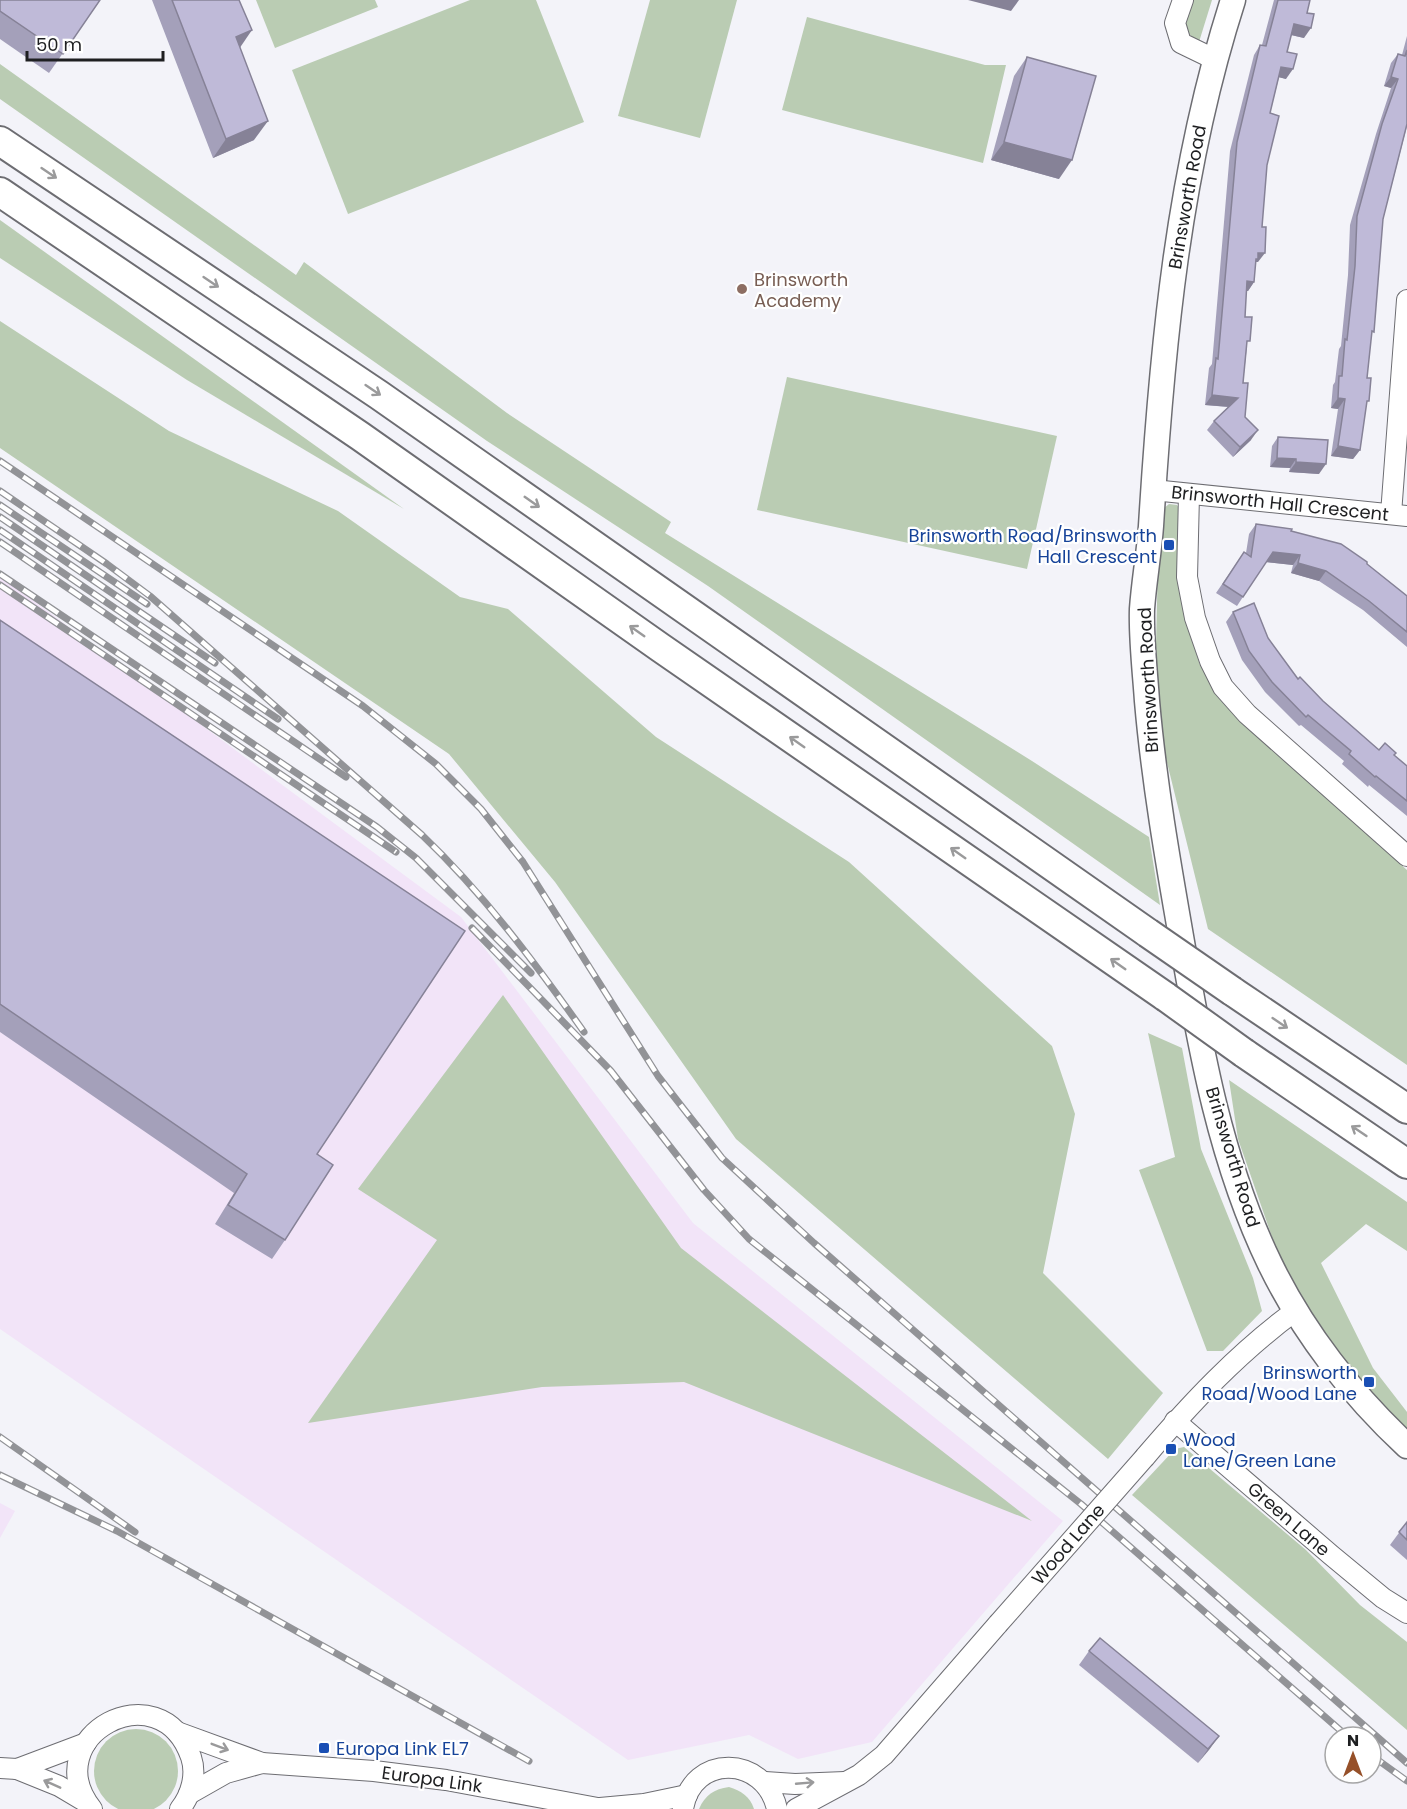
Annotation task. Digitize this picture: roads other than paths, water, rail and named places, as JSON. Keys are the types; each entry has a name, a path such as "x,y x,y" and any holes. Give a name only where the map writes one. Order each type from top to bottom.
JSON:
{"highway":[{"path":"0,141 379,395 1148,933 1407,1109"},
{"path":"0,192 360,436 661,648 1407,1164"}],"main road":[{"name":"Brinsworth Road","path":"1233,0 1214,59 1183,204 1160,392 1150,543 1142,610 1152,760 1203,1060 1222,1138 1258,1238 1295,1311 1326,1356 1362,1401 1407,1446"}],"street":[{"path":"1183,0 1175,23 1181,43 1214,59"},
{"path":"1399,515 1407,300"},
{"name":"Brinsworth Hall Crescent","path":"1153,490 1399,515"},
{"path":"1190,495 1187,577 1195,618 1210,661 1223,687 1247,714 1407,855"},
{"name":"Wood Lane","path":"796,1809 859,1775 884,1755 1175,1421 1233,1361 1262,1335 1295,1311"},
{"name":"Green Lane","path":"1175,1421 1331,1555 1383,1598 1407,1613"},
{"name":"Europa Link","path":"86,1743 97,1729 112,1720 129,1715 147,1716 163,1722 177,1732 262,1763 374,1771 446,1780 602,1808 685,1802"},
{"path":"177,1732 187,1746 193,1762 193,1778 185,1802"},
{"path":"8,1768 86,1743"},
{"path":"86,1743 80,1757 78,1772 80,1788 89,1805"},
{"name":"Europa Link","path":"185,1802 226,1773 262,1763"},
{"path":"8,1768 59,1786 89,1805"},
{"path":"685,1802 697,1780 719,1768 738,1768 751,1772 765,1782 771,1790 777,1809"},
{"path":"765,1782 795,1784 845,1782"}],"railway":[{"path":"0,461 363,706 436,764 481,809 523,862 658,1076 722,1158 814,1243 1407,1763"},
{"path":"0,491 150,596 422,835 488,905 584,1032"},
{"path":"0,505 147,604"},
{"path":"0,517 215,663"},
{"path":"0,530 278,719"},
{"path":"0,542 346,777"},
{"path":"0,574 377,827 416,858 531,973"},
{"path":"0,585 396,852"},
{"path":"472,928 611,1071 704,1190 749,1239 1081,1504 1334,1725"},
{"path":"0,1437 135,1532"},
{"path":"0,1475 117,1531 529,1761"},
{"path":"1383,1764 1407,1781"}],"place":[{"name":"Brinsworth Academy","path":"742,289"},
{"name":"Brinsworth Road/Brinsworth Hall Crescent","path":"1169,545"},
{"name":"Brinsworth Road/Wood Lane","path":"1369,1382"},
{"name":"Wood Lane/Green Lane","path":"1171,1449"},
{"name":"Europa Link EL7","path":"324,1748"}]}
